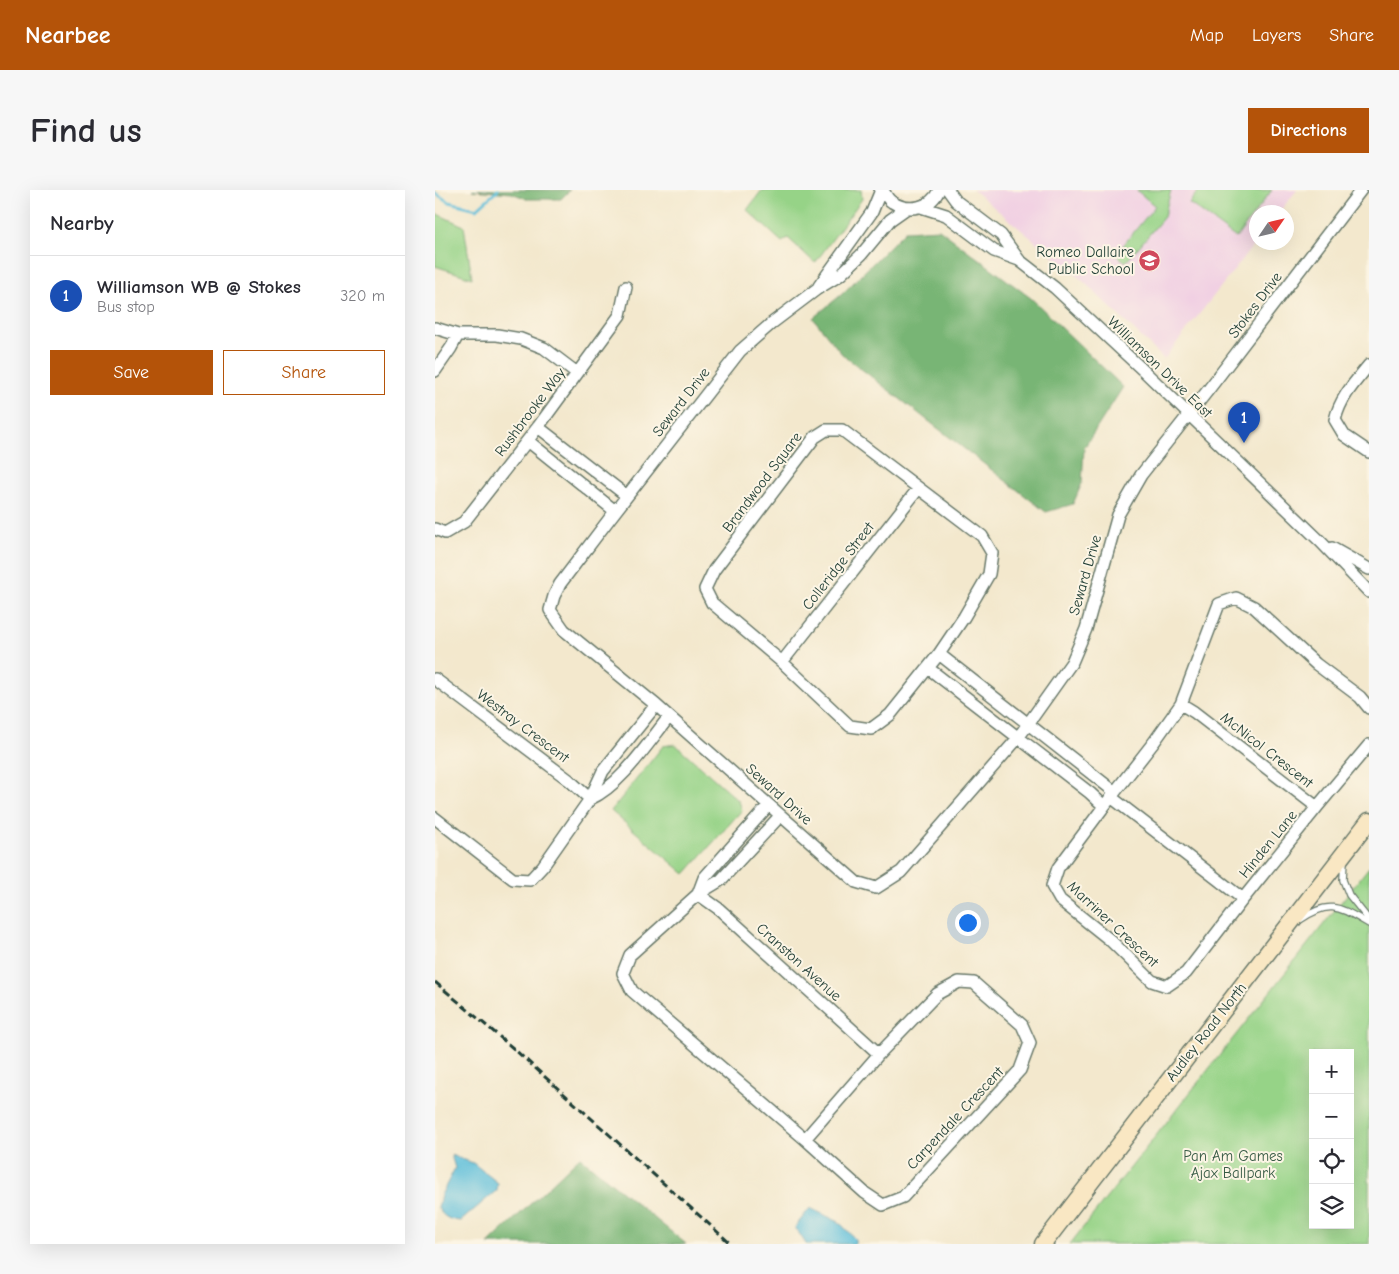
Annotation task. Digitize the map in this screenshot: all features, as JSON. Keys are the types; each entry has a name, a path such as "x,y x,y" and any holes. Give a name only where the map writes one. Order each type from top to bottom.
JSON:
{"street":[{"path":"882,190 891,202 907,208 921,207 935,198 939,190"},
{"name":"Seward Drive","path":"817,289 872,212 882,190"},
{"name":"Williamson Drive East","path":"948,190 956,201 1001,236 1019,260 1062,294 1189,414 1320,541 1369,592"},
{"name":"Stokes Drive","path":"1189,414 1361,190"},
{"name":"Williamson Drive East","path":"921,207 946,215 994,252 1019,260"},
{"name":"Seward Drive","path":"907,208 890,220 861,255 840,275 817,289 772,323 740,351 615,511 561,584 554,596 550,610 564,630 656,705 856,882 876,888 901,872 1018,738 1072,662 1086,629 1118,515 1141,475 1189,414"},
{"name":"Rushbrooke Way","path":"435,529 445,533 464,522 538,428 620,315 626,288"},
{"path":"435,328 458,335 497,335 521,339 544,348 577,373"},
{"path":"435,371 458,335"},
{"path":"1369,365 1343,398 1335,420 1345,435 1369,452"},
{"path":"538,428 627,496"},
{"name":"Brandwood Square","path":"826,430 842,430 982,536 992,553 989,574 965,617 939,654 890,715 871,729 850,726 782,662 712,603 705,589 715,570 815,438 826,430"},
{"path":"528,441 615,511"},
{"name":"Colleridge Street","path":"782,662 918,489"},
{"name":"Williamson Drive East","path":"1320,541 1369,569"},
{"path":"1110,798 1181,704 1219,604 1235,598 1254,607 1316,664 1360,697 1369,708"},
{"path":"939,654 1027,724 1110,798 1243,899"},
{"path":"928,668 1090,793 1110,798"},
{"name":"Westray Crescent","path":"435,679 569,780 590,799"},
{"name":"McNicol Crescent","path":"1181,704 1317,807 1369,745"},
{"path":"435,818 513,879 530,880 543,866 590,799 603,771 656,705"},
{"path":"590,799 600,795 615,783 669,717"},
{"name":"Marriner Crescent","path":"1110,798 1057,868 1052,886 1061,900 1110,940 1152,980 1167,986 1186,973 1243,899"},
{"name":"Carpendale Crescent","path":"697,894 704,878 768,806"},
{"name":"Hinden Lane","path":"1243,899 1317,807"},
{"name":"Carpendale Crescent","path":"780,816 721,880 697,894 630,956 623,973 632,991 865,1193 883,1205 903,1197 1019,1070 1029,1043 1022,1025 974,983 959,982 937,994 879,1054 805,1139"},
{"name":"Audley Road North","path":"1043,1244 1369,821"},
{"name":"Cranston Avenue","path":"697,894 719,909 879,1054"}],"lane":[{"path":"1344,853 1343,880 1349,895 1369,920"},
{"path":"1284,932 1312,912 1326,906 1344,910 1369,924"}],"shaded area":[{"name":"Romeo Dallaire Public School","path":"973,190 1297,190 1285,205 1249,205 1250,250 1164,359 1083,281"}],"green space":[{"path":"472,190 570,190 561,199 527,199 512,193"},
{"path":"762,190 861,190 862,199 815,263 788,238 782,242 747,210"},
{"path":"1136,190 1171,190 1164,217 1126,262 1109,250 1121,248 1155,206"},
{"path":"1199,190 1272,190 1261,205 1249,205 1249,221 1236,238 1189,203"},
{"path":"435,213 464,226 472,278 435,266"},
{"path":"939,229 1032,299 1123,387 1084,448 1082,483 1073,504 1046,512 842,354 813,318 841,295 905,231"},
{"path":"675,744 739,801 742,810 685,874 611,811 663,746"},
{"name":"Pan Am Games Ajax Ballpark","path":"1369,867 1369,1244 1070,1244"},
{"path":"580,1157 686,1244 488,1244"}],"water":[{"path":"451,1155 473,1163 498,1183 497,1190 461,1221 448,1218 438,1208 441,1195 455,1168"},
{"path":"810,1208 839,1222 855,1239 855,1244 806,1244 795,1227"}],"waterway":[{"path":"435,193 449,202 477,209 498,190"}],"railway":[{"path":"435,982 514,1049 731,1244"}],"place":[{"name":"Romeo Dallaire Public School","path":"1150,261"},
{"name":"Williamson WB @ Stokes","path":"1244,443"}]}
